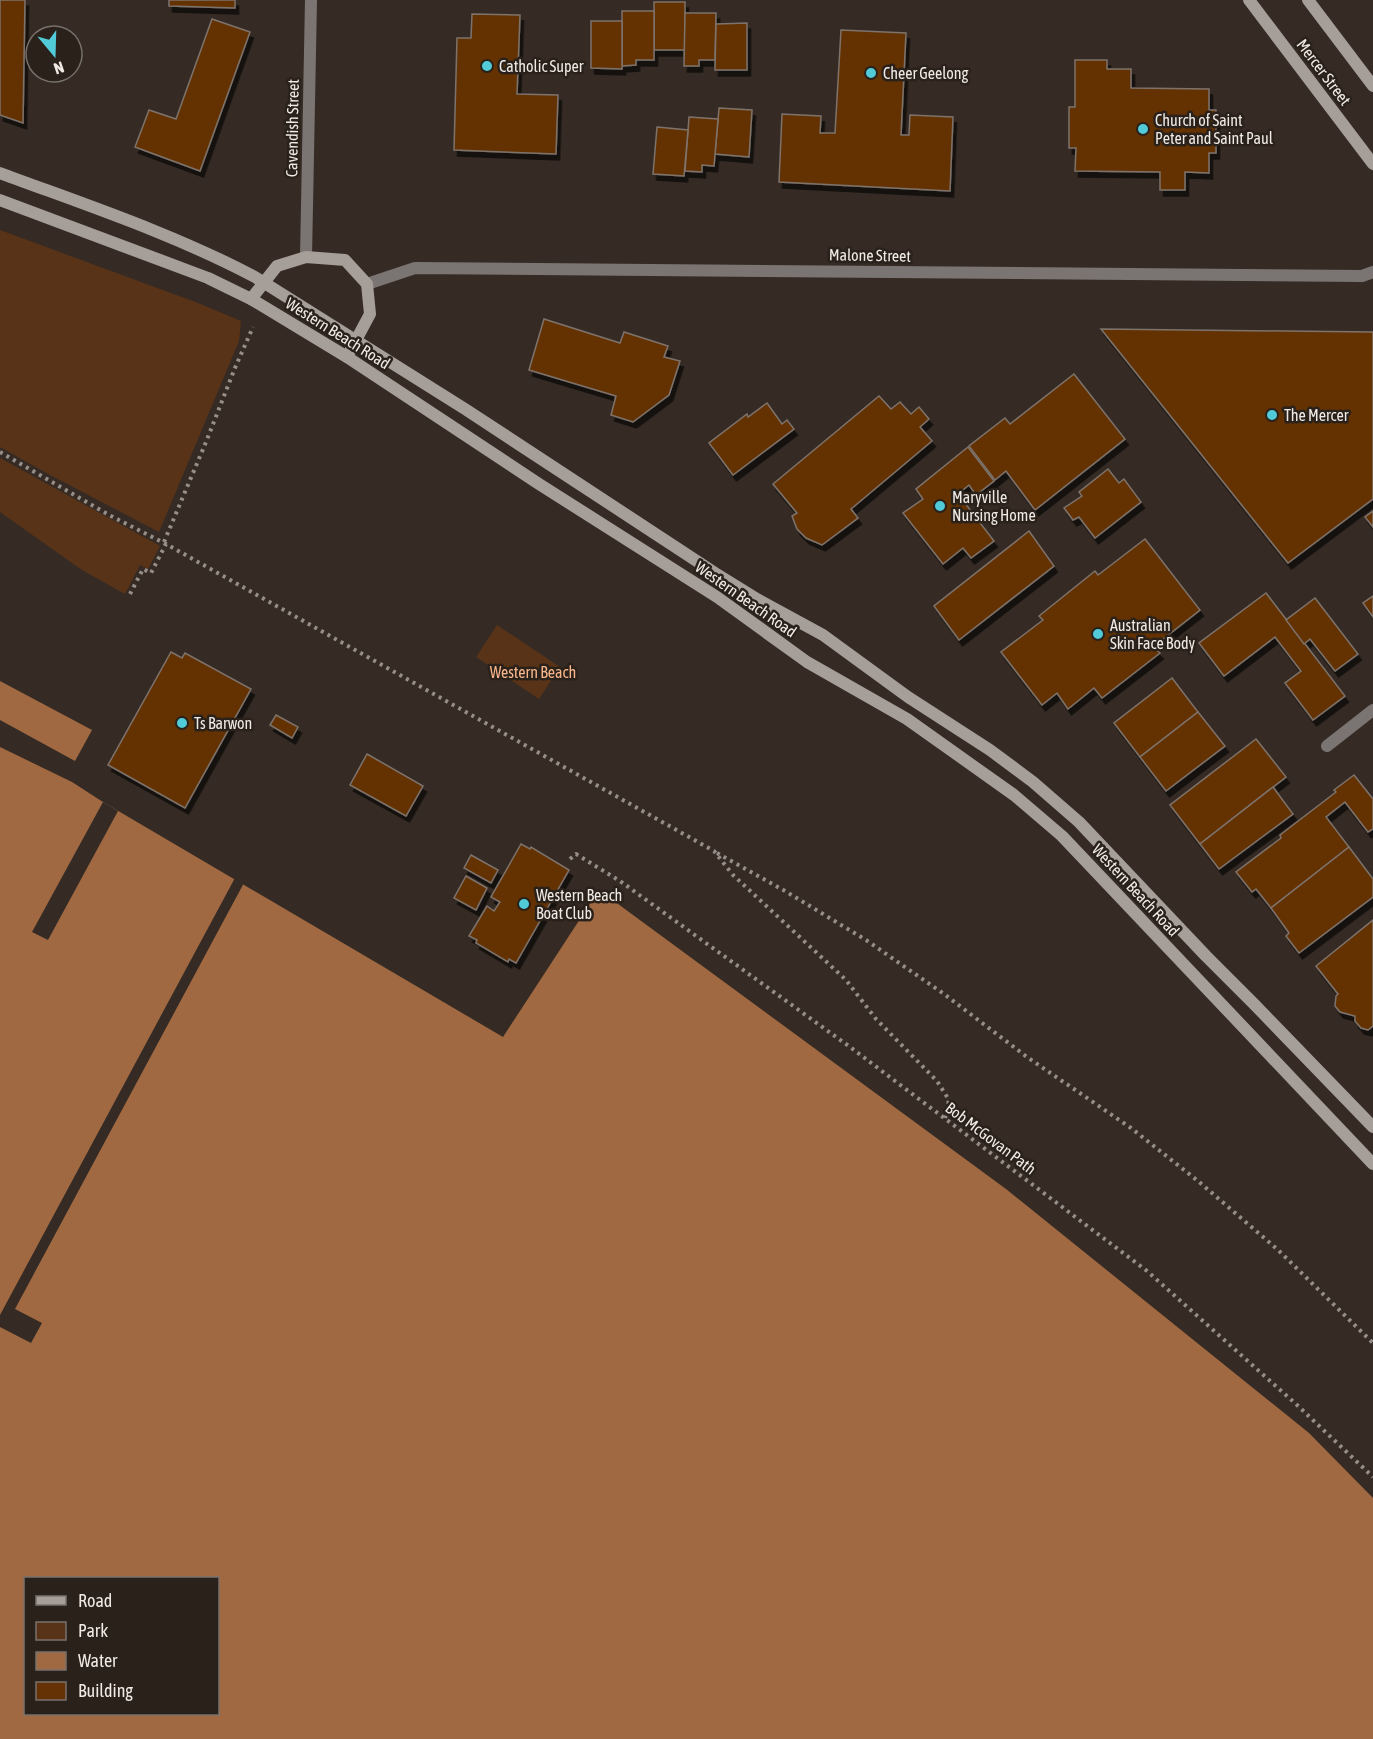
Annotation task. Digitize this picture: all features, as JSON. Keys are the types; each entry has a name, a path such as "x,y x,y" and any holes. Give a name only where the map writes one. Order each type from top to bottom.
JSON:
{"street":[{"name":"Cavendish Street","path":"306,257 311,0"},
{"name":"Mercer Street","path":"1249,0 1373,164"},
{"name":"Mercer Street","path":"1308,0 1373,86"},
{"name":"Western Beach Road","path":"0,173 159,232 227,262 356,340 715,573 757,599 824,635 885,681 990,750 1079,822 1373,1127"},
{"name":"Western Beach Road","path":"0,200 208,278 251,298 347,357 538,484 717,597 807,662 916,725 1014,795 1062,836 1373,1164"},
{"path":"251,298 277,266 306,257 345,260 368,284 370,314 347,357"},
{"name":"Malone Street","path":"368,284 415,268 1362,276 1373,272"},
{"path":"1327,746 1373,710"}],"path":[{"path":"130,594 143,569 151,573 165,543 235,368 264,306"},
{"path":"0,452 785,891 866,940 944,994 1027,1057 1131,1128 1198,1181 1277,1249 1373,1343"},
{"path":"714,851 733,875 846,980 876,1019 937,1081 949,1100 945,1118"},
{"name":"Bob McGovan Path","path":"570,859 576,854 620,881 850,1047 1147,1271 1296,1404 1373,1477"}],"green space":[{"path":"0,230 241,321 239,341 159,532 0,447"},
{"path":"0,458 160,546 148,569 140,565 125,594 82,570 0,512"},
{"name":"Western Beach","path":"497,625 560,667 539,699 476,657"}],"water":[{"path":"0,681 92,730 75,761 0,720"},
{"path":"0,747 72,782 503,1037 599,890 1006,1189 1309,1433 1373,1498 1373,1739 0,1739"}],"pier":[{"path":"103,802 118,811 48,940 32,932"},
{"path":"236,876 245,881 15,1309 42,1323 31,1343 0,1327 0,1315"}],"building":[{"path":"0,0 25,0 23,123 0,115"},
{"path":"169,0 235,0 235,8 169,6"},
{"path":"654,2 685,2 685,50 654,50"},
{"path":"622,11 654,11 654,60 636,60 636,65 622,66"},
{"path":"685,13 716,13 715,60 699,60 699,66 684,66"},
{"name":"Catholic Super","path":"472,14 520,15 517,94 558,95 556,154 454,150 457,38 471,38"},
{"path":"212,19 250,32 200,171 135,147 149,110 176,119"},
{"path":"591,21 622,21 622,69 591,68"},
{"path":"747,23 747,70 715,70 716,24"},
{"name":"Cheer Geelong","path":"841,30 906,33 901,135 909,135 910,115 953,117 950,191 779,182 782,114 821,116 820,133 835,133"},
{"name":"Church of Saint Peter and Saint Paul","path":"1075,60 1107,60 1107,69 1131,69 1131,88 1209,89 1209,110 1216,110 1216,153 1209,153 1209,173 1185,172 1185,190 1160,190 1160,172 1075,171 1076,148 1069,148 1069,107 1075,107"},
{"path":"719,108 752,110 749,157 715,154"},
{"path":"689,117 718,119 714,166 702,165 702,172 685,171"},
{"path":"657,127 688,130 684,176 653,174"},
{"path":"544,319 620,343 624,332 668,346 664,357 680,361 669,395 633,422 611,415 616,396 529,370"},
{"name":"The Mercer","path":"1101,329 1373,332 1373,499 1288,563"},
{"path":"1074,374 1125,439 1035,510 1006,471 995,480 969,446 1005,418 1010,424"},
{"path":"879,396 891,409 900,402 911,414 919,407 929,419 920,427 932,441 851,509 858,518 822,545 806,538 797,529 792,516 797,513 773,484"},
{"path":"767,403 782,424 787,420 794,429 733,475 709,443 747,414 748,417"},
{"name":"Maryville Nursing Home","path":"968,447 994,481 976,495 969,485 958,494 994,541 971,558 963,548 943,564 903,513 923,499 916,489"},
{"path":"1108,469 1119,483 1124,479 1141,502 1095,538 1079,517 1073,520 1064,508 1082,496 1079,492"},
{"path":"1373,511 1373,527 1365,517"},
{"path":"1029,531 1054,566 959,640 934,606"},
{"name":"Australian Skin Face Body","path":"1145,539 1200,610 1153,647 1160,653 1102,698 1094,688 1068,709 1057,693 1042,705 1001,652 1043,620 1039,616 1095,571 1098,575"},
{"path":"1266,593 1345,696 1313,720 1285,683 1301,671 1275,637 1224,676 1199,643"},
{"path":"1373,596 1373,617 1363,603"},
{"path":"1315,598 1358,654 1335,671 1310,639 1304,644 1286,620"},
{"name":"Ts Barwon","path":"171,652 182,658 185,653 251,689 185,808 108,765"},
{"path":"1172,678 1198,712 1140,757 1114,723"},
{"path":"1198,712 1225,746 1166,791 1140,757"},
{"path":"276,715 298,727 292,738 270,725"},
{"path":"1256,739 1286,777 1200,844 1170,805"},
{"path":"367,754 423,786 406,816 350,785"},
{"path":"1354,775 1373,799 1373,829 1368,832 1345,802 1326,817 1349,847 1271,908 1256,889 1252,892 1236,872 1281,838 1280,835 1336,792 1334,790"},
{"path":"1273,787 1293,814 1219,869 1200,844"},
{"name":"Western Beach Boat Club","path":"521,844 530,849 531,847 569,870 516,963 509,959 508,962 476,943 477,940 469,936 487,906 494,911 500,902 491,897"},
{"path":"1349,847 1373,879 1373,897 1299,953 1286,936 1289,933 1271,908"},
{"path":"471,855 498,870 491,883 464,868"},
{"path":"466,876 487,888 476,910 454,898"},
{"path":"1373,920 1373,1026 1368,1030 1361,1028 1355,1021 1355,1016 1340,1012 1335,1006 1338,994 1316,966"}],"place":[{"name":"Catholic Super","path":"487,66"},
{"name":"Cheer Geelong","path":"871,73"},
{"name":"Church of Saint Peter and Saint Paul","path":"1143,129"},
{"name":"The Mercer","path":"1272,415"},
{"name":"Maryville Nursing Home","path":"940,506"},
{"name":"Australian Skin Face Body","path":"1098,634"},
{"name":"Ts Barwon","path":"182,723"},
{"name":"Western Beach Boat Club","path":"524,904"}]}
